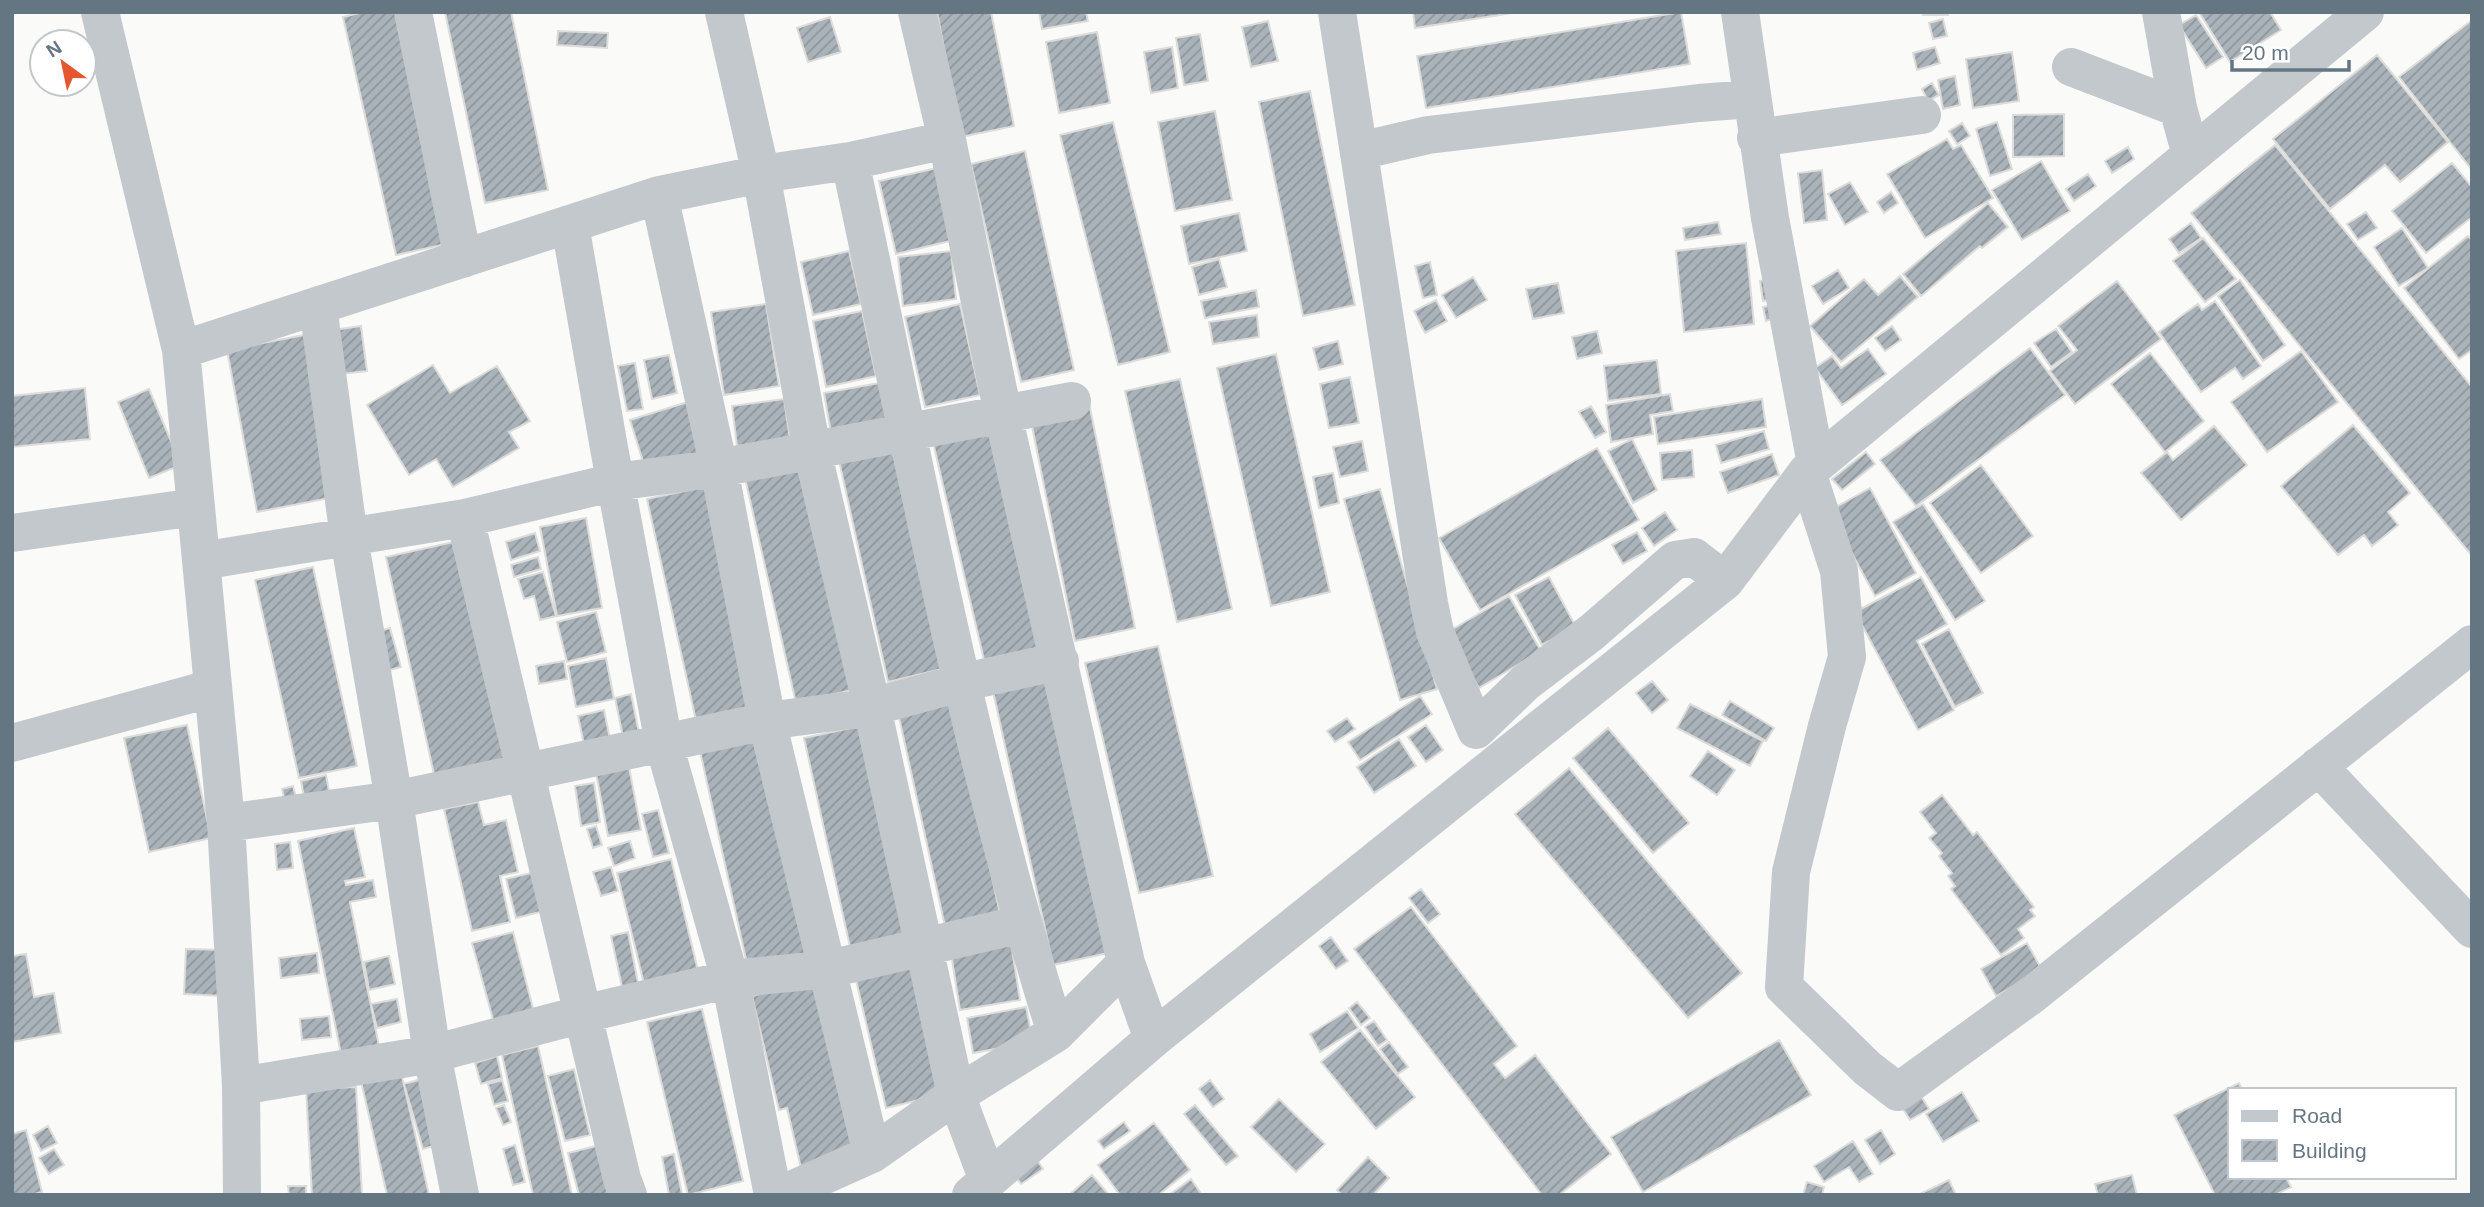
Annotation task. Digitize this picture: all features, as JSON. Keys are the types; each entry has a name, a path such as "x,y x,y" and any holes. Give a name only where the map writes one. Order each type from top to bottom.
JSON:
{"street":[{"path":"100,12 181,350 226,824 241,1086 242,1195"},
{"path":"413,12 463,259"},
{"path":"724,12 761,174 812,450 872,707 956,1095 979,1187 1153,1039 1725,581 1812,468 2365,12"},
{"path":"917,12 947,140 1003,414 1126,963 1153,1039"},
{"path":"1337,12 1435,632 1476,730 1526,682 1592,632 1675,560 1694,557 1725,581"},
{"path":"1740,12 1756,138 1812,468 1839,571 1847,657 1791,872 1784,987 1867,1068 1898,1092 2033,995 2472,644"},
{"path":"2161,12 2178,108 2192,155"},
{"path":"2071,67 2178,108"},
{"path":"1359,151 1428,135 1751,99"},
{"path":"1756,138 1922,115"},
{"path":"181,350 659,195 761,174 850,161 947,140"},
{"path":"850,161 960,683 1022,924 1056,1033"},
{"path":"659,195 719,468 767,721 872,1154"},
{"path":"570,225 664,744 730,979 773,1195"},
{"path":"318,306 349,538 394,800 432,1054 460,1195"},
{"path":"201,561 465,518 615,482 719,468 1072,401"},
{"path":"12,533 196,507"},
{"path":"465,518 628,1195"},
{"path":"226,824 394,800 767,721 872,707 960,683 1060,661"},
{"path":"12,743 213,688"},
{"path":"2318,766 2472,929"},
{"path":"241,1086 432,1054 730,979 829,969 1022,924"},
{"path":"780,1195 872,1154 956,1095 1056,1033 1126,963"}],"building":[{"path":"364,12 400,12 451,243 396,255 343,17"},
{"path":"445,12 511,12 548,190 485,203"},
{"path":"937,12 991,12 1014,126 961,137"},
{"path":"1039,12 1086,12 1088,21 1042,29"},
{"path":"1413,12 1519,12 1415,28"},
{"path":"1681,12 1690,64 1426,108 1417,56"},
{"path":"1923,12 1948,12 1948,15 1923,15"},
{"path":"2199,12 2270,12 2281,30 2230,62"},
{"path":"2196,15 2223,57 2206,68 2179,25"},
{"path":"830,17 841,52 808,62 797,28"},
{"path":"1943,19 1947,36 1933,39 1929,23"},
{"path":"2472,20 2472,170 2399,77"},
{"path":"1268,21 1278,61 1251,67 1242,27"},
{"path":"558,31 608,33 607,48 557,45"},
{"path":"1097,32 1110,103 1059,113 1046,42"},
{"path":"1200,34 1208,81 1184,85 1176,38"},
{"path":"1172,47 1178,88 1151,93 1144,52"},
{"path":"1935,47 1940,63 1917,70 1913,53"},
{"path":"2012,52 2019,101 1973,108 1966,59"},
{"path":"2377,55 2448,142 2400,182 2385,165 2330,209 2273,139"},
{"path":"1955,76 1960,105 1943,109 1938,80"},
{"path":"1932,83 1939,95 1928,101 1922,89"},
{"path":"1310,91 1355,305 1303,316 1259,102"},
{"path":"1215,111 1232,200 1175,211 1158,122"},
{"path":"2064,114 2064,156 2013,157 2013,115"},
{"path":"1113,122 1170,352 1118,365 1060,135"},
{"path":"1997,122 2012,169 1990,176 1976,129"},
{"path":"1962,123 1970,136 1957,144 1949,131"},
{"path":"1947,139 1953,149 1961,145 1993,198 1925,238 1887,174"},
{"path":"2275,145 2472,387 2472,556 2191,213"},
{"path":"2128,147 2134,159 2112,173 2105,161"},
{"path":"1025,151 1074,370 1021,382 971,164"},
{"path":"2041,161 2070,211 2022,240 1992,190"},
{"path":"2452,163 2472,187 2472,217 2426,253 2392,211"},
{"path":"937,168 954,240 896,254 879,181"},
{"path":"1822,170 1827,220 1804,223 1798,173"},
{"path":"2088,174 2096,186 2074,201 2066,189"},
{"path":"1850,182 1868,212 1845,225 1828,194"},
{"path":"1891,192 1898,203 1884,213 1877,202"},
{"path":"1988,203 2008,227 1982,248 1980,246 1921,296 1903,274"},
{"path":"2366,212 2377,228 2358,240 2347,224"},
{"path":"1239,213 1247,251 1189,264 1181,226"},
{"path":"1718,222 1721,234 1685,240 1683,228"},
{"path":"2191,223 2201,238 2179,253 2169,239"},
{"path":"2402,228 2428,268 2399,286 2374,247"},
{"path":"2468,236 2472,241 2472,350 2459,359 2404,288"},
{"path":"2203,238 2236,279 2205,302 2173,261"},
{"path":"1746,243 1754,324 1684,332 1676,251"},
{"path":"849,251 861,304 813,315 801,262"},
{"path":"951,251 956,299 903,306 898,257"},
{"path":"1219,259 1227,287 1199,295 1192,267"},
{"path":"1430,262 1437,295 1423,298 1415,266"},
{"path":"1838,270 1849,288 1823,304 1812,286"},
{"path":"1900,276 1918,297 1841,362 1810,326 1864,279 1878,295"},
{"path":"1473,277 1487,300 1456,318 1442,295"},
{"path":"1770,279 1774,299 1763,301 1760,281"},
{"path":"2240,280 2285,345 2263,361 2218,296"},
{"path":"2117,281 2161,339 2075,404 2050,371 2077,350 2058,326"},
{"path":"1558,283 1564,313 1533,319 1526,289"},
{"path":"1256,290 1259,307 1205,318 1201,301"},
{"path":"1436,300 1447,321 1425,333 1414,311"},
{"path":"2215,301 2261,366 2243,379 2235,368 2201,392 2159,332 2198,304 2202,310"},
{"path":"766,304 779,386 724,395 711,312"},
{"path":"960,304 980,395 925,407 905,317"},
{"path":"1775,304 1779,317 1766,321 1763,307"},
{"path":"862,311 876,376 826,387 813,321"},
{"path":"1257,315 1259,337 1213,344 1209,322"},
{"path":"361,326 367,371 332,375 327,331"},
{"path":"1892,326 1901,340 1885,351 1875,338"},
{"path":"2056,329 2072,352 2051,367 2034,343"},
{"path":"1597,331 1602,353 1577,359 1572,337"},
{"path":"304,335 335,497 257,512 227,350"},
{"path":"1338,341 1343,364 1319,370 1313,348"},
{"path":"2030,348 2065,395 1916,506 1880,460"},
{"path":"1868,349 1886,374 1842,405 1815,368 1832,356 1841,368"},
{"path":"2301,351 2338,402 2267,452 2231,402"},
{"path":"2150,353 2204,421 2165,452 2111,384"},
{"path":"1276,354 1330,592 1271,606 1217,368"},
{"path":"669,355 677,393 652,399 644,360"},
{"path":"1657,360 1661,394 1608,401 1604,366"},
{"path":"635,363 643,409 627,411 618,366"},
{"path":"433,365 450,393 497,366 530,421 509,432 519,448 453,487 436,459 409,475 367,405"},
{"path":"1350,377 1359,423 1329,428 1320,384"},
{"path":"1180,379 1232,609 1177,622 1125,391"},
{"path":"885,382 892,423 831,433 824,393"},
{"path":"85,388 90,439 12,447 12,396"},
{"path":"149,389 181,465 149,478 118,402"},
{"path":"1670,394 1673,411 1650,415 1653,434 1611,442 1606,405"},
{"path":"784,399 790,439 737,446 732,406"},
{"path":"1762,399 1766,427 1658,444 1654,417"},
{"path":"691,401 707,451 646,471 630,420"},
{"path":"1089,403 1135,628 1075,641 1030,416"},
{"path":"1591,406 1606,432 1595,438 1579,412"},
{"path":"990,425 1042,647 984,660 932,438"},
{"path":"2353,425 2410,493 2388,512 2398,525 2372,546 2364,535 2338,555 2281,486"},
{"path":"2214,426 2247,465 2181,520 2141,473 2167,452 2173,460"},
{"path":"1764,431 1769,449 1721,463 1716,445"},
{"path":"1632,439 1657,490 1633,503 1608,451"},
{"path":"1362,441 1368,471 1340,477 1333,447"},
{"path":"891,444 942,669 888,682 838,456"},
{"path":"1597,448 1639,520 1480,610 1439,538"},
{"path":"1692,450 1694,477 1662,480 1660,453"},
{"path":"1866,452 1875,464 1842,490 1832,479"},
{"path":"1772,454 1779,475 1728,493 1720,472"},
{"path":"805,464 856,689 796,703 745,478"},
{"path":"1981,465 2033,536 1981,573 1930,503"},
{"path":"1333,473 1339,503 1319,508 1313,477"},
{"path":"708,486 758,712 697,725 647,499"},
{"path":"1870,488 1916,573 1875,596 1829,511"},
{"path":"1380,489 1437,689 1400,700 1344,499"},
{"path":"1923,504 1985,601 1955,620 1893,522"},
{"path":"1665,512 1677,530 1654,546 1642,528"},
{"path":"586,518 602,608 557,616 540,527"},
{"path":"1637,532 1647,551 1623,564 1612,545"},
{"path":"535,533 540,551 511,560 506,542"},
{"path":"467,539 516,761 435,779 386,557"},
{"path":"538,557 541,569 514,577 511,565"},
{"path":"313,567 357,766 299,778 255,580"},
{"path":"543,572 556,616 540,620 534,596 524,599 518,579"},
{"path":"1549,577 1576,627 1542,645 1515,595"},
{"path":"1921,577 1947,624 1917,641 1954,710 1918,730 1855,612"},
{"path":"1509,596 1541,651 1479,688 1446,633"},
{"path":"596,612 606,652 567,662 557,622"},
{"path":"390,628 401,667 382,672 372,633"},
{"path":"1949,629 1983,693 1955,707 1922,644"},
{"path":"1158,646 1213,876 1139,893 1085,663"},
{"path":"606,658 614,699 576,707 568,666"},
{"path":"564,661 567,679 539,684 536,666"},
{"path":"1046,669 1108,953 1053,965 991,682"},
{"path":"1652,681 1668,700 1652,713 1636,693"},
{"path":"631,694 640,738 624,742 615,698"},
{"path":"952,695 1001,918 946,931 897,708"},
{"path":"1420,696 1432,714 1360,760 1348,742"},
{"path":"1730,701 1774,728 1766,741 1722,715"},
{"path":"1690,704 1763,741 1750,766 1677,728"},
{"path":"604,710 611,744 585,749 578,716"},
{"path":"1347,718 1355,729 1335,742 1327,731"},
{"path":"187,725 211,838 149,852 124,738"},
{"path":"865,725 910,933 850,947 804,738"},
{"path":"1426,725 1443,750 1426,762 1408,737"},
{"path":"1608,728 1689,823 1653,853 1573,758"},
{"path":"764,737 812,959 749,973 700,751"},
{"path":"1399,739 1416,766 1374,793 1357,767"},
{"path":"1708,751 1735,770 1717,795 1690,776"},
{"path":"629,767 641,830 608,836 596,773"},
{"path":"1569,768 1742,973 1688,1018 1515,814"},
{"path":"326,775 331,802 306,807 301,781"},
{"path":"594,783 600,822 581,826 575,786"},
{"path":"293,786 298,804 286,807 282,789"},
{"path":"1942,795 1973,835 1977,832 2034,907 2030,910 2035,916 2018,929 2024,938 2001,955 1951,889 1955,886 1948,876 1952,873 1939,856 1942,853 1929,838 1936,833 1920,812"},
{"path":"478,802 484,825 506,820 518,872 500,876 510,922 472,931 444,809"},
{"path":"658,810 669,853 653,857 642,814"},
{"path":"596,826 602,845 593,848 587,829"},
{"path":"354,828 365,877 345,881 346,885 373,880 376,897 350,902 379,1046 341,1054 298,841"},
{"path":"630,841 635,858 614,866 608,848"},
{"path":"290,842 293,868 277,870 275,844"},
{"path":"671,859 700,979 646,992 617,873"},
{"path":"611,867 618,891 601,896 593,872"},
{"path":"535,872 544,911 516,918 506,879"},
{"path":"1421,889 1440,914 1428,923 1409,898"},
{"path":"1411,907 1517,1046 1494,1064 1505,1078 1535,1055 1611,1154 1559,1195 1542,1195 1354,949"},
{"path":"513,932 534,1012 494,1023 472,943"},
{"path":"628,932 640,993 624,996 611,936"},
{"path":"1010,937 1020,1000 960,1010 950,947"},
{"path":"1331,937 1348,961 1336,969 1319,946"},
{"path":"2027,943 2042,970 1996,996 1981,969"},
{"path":"186,949 225,950 223,996 184,994"},
{"path":"317,953 319,973 281,978 279,958"},
{"path":"26,954 34,997 54,993 61,1033 12,1042 12,956"},
{"path":"389,956 395,984 369,990 364,962"},
{"path":"915,965 944,1094 886,1108 856,980"},
{"path":"820,980 861,1154 801,1168 787,1108 779,1110 752,996"},
{"path":"397,999 401,1022 377,1028 371,1004"},
{"path":"1357,1002 1370,1018 1361,1025 1349,1008"},
{"path":"1026,1007 1033,1042 973,1053 967,1018"},
{"path":"702,1009 743,1181 688,1195 647,1022"},
{"path":"1347,1011 1358,1028 1320,1052 1310,1034"},
{"path":"329,1016 331,1037 302,1040 300,1019"},
{"path":"1374,1021 1387,1040 1378,1046 1365,1027"},
{"path":"1360,1030 1415,1097 1376,1129 1321,1062"},
{"path":"1779,1040 1811,1095 1643,1192 1611,1137"},
{"path":"1389,1042 1408,1067 1398,1074 1380,1049"},
{"path":"538,1046 572,1195 533,1195 502,1055"},
{"path":"497,1056 502,1078 481,1084 475,1063"},
{"path":"574,1069 590,1135 565,1141 548,1076"},
{"path":"401,1072 429,1195 387,1195 361,1081"},
{"path":"425,1078 444,1143 423,1149 404,1084"},
{"path":"502,1080 508,1101 494,1105 488,1084"},
{"path":"1210,1080 1224,1099 1213,1107 1199,1089"},
{"path":"2239,1083 2241,1088 2229,1088"},
{"path":"356,1087 362,1195 312,1195 306,1089"},
{"path":"2228,1088 2228,1179 2287,1179 2291,1187 2275,1195 2215,1195 2174,1115"},
{"path":"1962,1092 1979,1121 1943,1142 1926,1114"},
{"path":"1919,1093 1929,1109 1910,1120 1900,1104"},
{"path":"1279,1099 1325,1144 1296,1172 1251,1127"},
{"path":"504,1105 511,1122 503,1125 496,1108"},
{"path":"1195,1105 1238,1156 1226,1165 1184,1114"},
{"path":"1124,1122 1130,1131 1104,1149 1098,1141"},
{"path":"1154,1123 1190,1170 1158,1195 1120,1195 1098,1165"},
{"path":"48,1126 57,1143 41,1151 33,1135"},
{"path":"26,1130 42,1192 12,1195 12,1134"},
{"path":"1881,1130 1895,1154 1880,1164 1865,1140"},
{"path":"1853,1141 1873,1174 1859,1182 1849,1167 1824,1182 1814,1166"},
{"path":"515,1145 525,1182 513,1185 503,1149"},
{"path":"596,1146 608,1194 579,1195 568,1153"},
{"path":"54,1149 64,1165 49,1174 39,1158"},
{"path":"674,1154 682,1194 669,1195 662,1157"},
{"path":"1035,1157 1043,1169 1021,1184 1013,1173"},
{"path":"1368,1157 1389,1178 1373,1195 1342,1195 1337,1190"},
{"path":"1092,1175 1109,1195 1069,1195"},
{"path":"2132,1175 2137,1195 2098,1195 2095,1184"},
{"path":"1191,1179 1202,1195 1169,1195"},
{"path":"1949,1180 1956,1195 1918,1195 1924,1192"},
{"path":"1807,1182 1824,1187 1822,1195 1803,1195"},
{"path":"288,1186 306,1186 306,1195 289,1195"}]}
